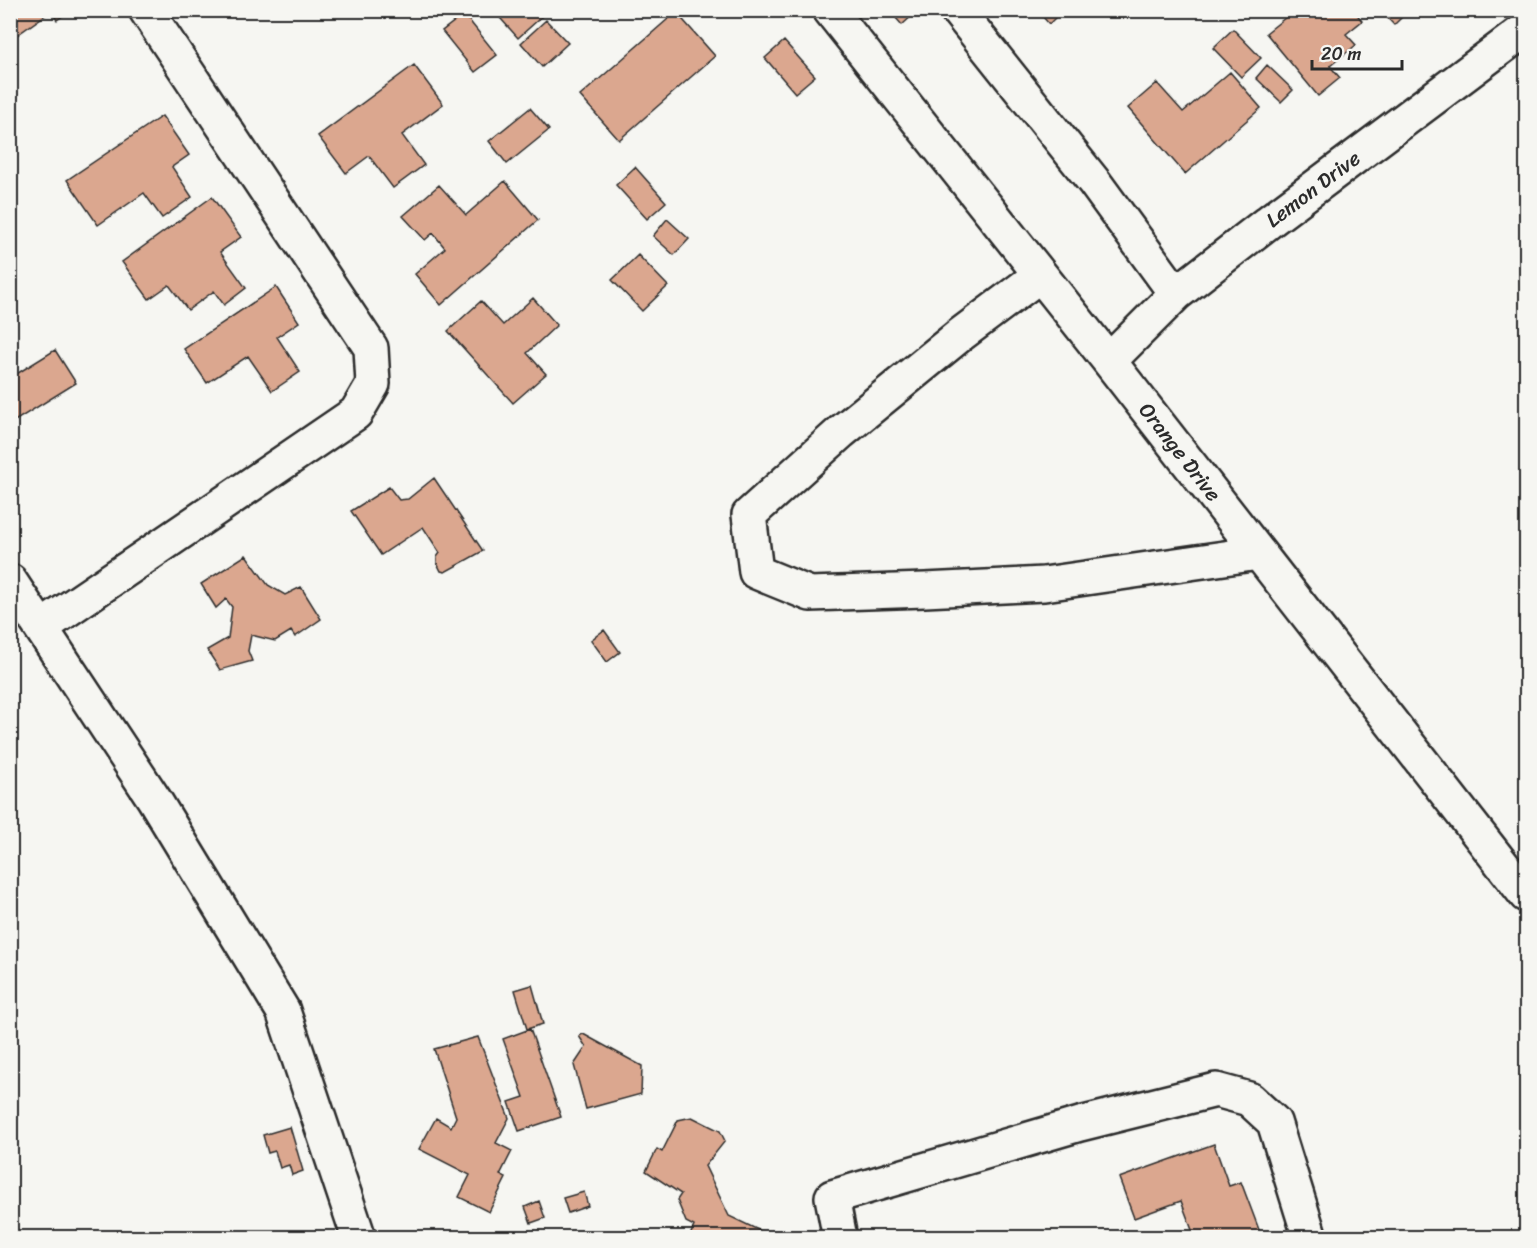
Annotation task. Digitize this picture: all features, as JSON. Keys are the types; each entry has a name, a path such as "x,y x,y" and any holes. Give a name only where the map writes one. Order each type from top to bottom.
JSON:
{"street":[{"path":"42,627 356,413 373,384 371,348 146,10"},
{"name":"Orange Drive","path":"830,10 1109,361 1527,895"},
{"path":"957,10 1095,183 1176,294"},
{"name":"Lemon Drive","path":"1109,361 1176,294 1280,213 1527,29"},
{"path":"1040,275 960,335 878,402 749,515 756,572 810,594 925,590 1044,584 1259,553"},
{"path":"10,581 154,799 282,1011 359,1238"},
{"path":"840,1238 832,1197 1080,1124 1216,1090 1250,1099 1274,1122 1310,1238"}],"building":[{"path":"10,10 71,10 57,20 51,11 10,40"},
{"path":"493,10 549,10 518,38"},
{"path":"889,10 914,10 916,12 902,25"},
{"path":"1037,10 1063,10 1049,24"},
{"path":"1295,10 1354,10 1362,21 1346,34 1356,45 1330,66 1340,78 1318,96 1266,33"},
{"path":"1380,10 1409,10 1394,25"},
{"path":"676,12 715,56 619,140 580,96"},
{"path":"464,14 497,55 475,72 442,31"},
{"path":"546,20 568,43 542,67 521,43"},
{"path":"1233,29 1261,58 1241,77 1213,48"},
{"path":"784,41 815,76 795,93 765,58"},
{"path":"414,65 443,104 402,135 424,165 393,188 369,156 346,173 318,136"},
{"path":"1267,65 1293,90 1281,102 1256,78"},
{"path":"1230,72 1261,108 1185,174 1128,108 1157,83 1183,112"},
{"path":"530,108 549,130 507,164 489,141"},
{"path":"162,116 189,155 172,167 192,197 162,218 144,193 98,225 67,180"},
{"path":"635,167 666,202 647,219 616,185"},
{"path":"505,181 538,220 441,305 415,274 445,248 433,233 425,240 403,216 439,185 466,215"},
{"path":"212,197 241,237 220,252 246,288 224,305 214,291 188,310 169,285 149,299 122,262"},
{"path":"667,219 689,239 674,255 653,236"},
{"path":"638,255 668,286 642,311 612,280"},
{"path":"276,287 299,322 277,337 300,372 272,391 248,356 207,383 184,349"},
{"path":"533,298 557,325 527,353 546,374 513,403 448,331 481,301 503,325"},
{"path":"55,350 76,383 10,424 10,378"},
{"path":"434,478 483,551 445,572 441,571 437,563 440,553 423,527 381,555 351,511 389,487 399,500 408,499"},
{"path":"246,555 268,585 285,595 301,587 321,619 295,637 291,631 275,641 251,635 248,651 252,661 220,670 207,650 228,638 232,607 226,599 216,608 201,584"},
{"path":"604,630 620,652 607,662 591,640"},
{"path":"532,985 543,1024 527,1029 515,990"},
{"path":"530,1029 561,1117 519,1131 509,1102 524,1097 503,1039"},
{"path":"583,1034 642,1066 641,1094 586,1109 574,1065 586,1047 579,1036"},
{"path":"478,1037 509,1118 496,1143 512,1151 500,1175 506,1178 489,1212 459,1197 470,1175 419,1149 436,1118 451,1127 456,1117 434,1049"},
{"path":"692,1117 720,1131 725,1141 705,1166 729,1216 775,1238 689,1238 694,1226 686,1222 677,1200 681,1194 646,1171 657,1149 662,1152 678,1120"},
{"path":"290,1127 303,1171 292,1175 289,1165 280,1168 275,1151 268,1153 263,1135"},
{"path":"1214,1144 1229,1186 1241,1182 1261,1235 1253,1238 1195,1238 1181,1201 1134,1218 1119,1178"},
{"path":"584,1192 588,1206 568,1213 563,1198"},
{"path":"539,1201 545,1218 531,1223 525,1207"}]}
